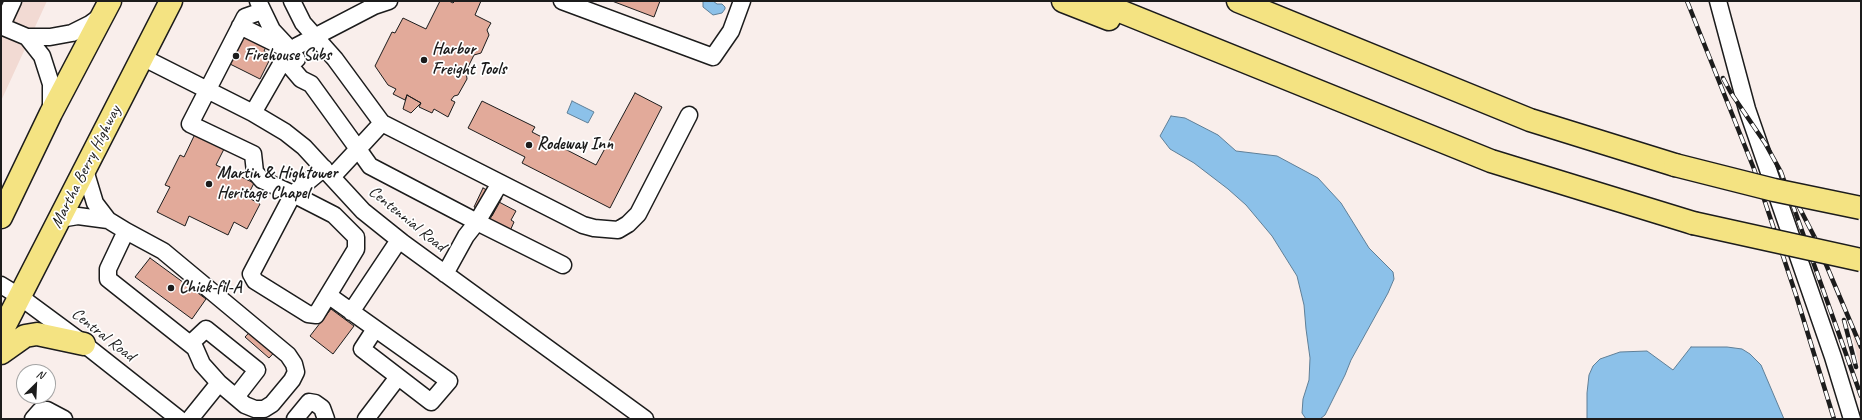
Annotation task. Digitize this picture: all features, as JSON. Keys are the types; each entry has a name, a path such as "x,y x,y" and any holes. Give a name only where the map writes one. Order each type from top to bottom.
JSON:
{"highway":[{"name":"Martha Berry Highway","path":"1,333 171,1"},
{"path":"1064,1 1106,18 1188,39"},
{"path":"1095,1 1491,161 1693,224 1861,260"},
{"path":"1238,1 1530,120 1675,165 1774,190 1861,208"},
{"path":"1,217 51,113 107,7"},
{"path":"1,353 25,336 37,334 84,344"}],"street":[{"path":"13,1 1,26 27,37 50,37 72,33 90,24 107,7"},
{"path":"292,1 303,23 335,60 382,123 583,225 594,228 618,230 628,224 638,214 689,115"},
{"path":"253,113 288,55 314,36 373,3 389,1"},
{"path":"562,1 714,57 731,32 742,1"},
{"path":"1718,1 1747,109 1830,350 1852,419"},
{"path":"288,55 272,30 260,6 245,17 206,90 190,124 253,154 254,172 262,180 293,194 334,215 356,237 356,249 316,315 308,314 255,281 251,274 293,194 328,172 358,149 382,123"},
{"path":"240,26 288,55 310,75 311,84 370,166 563,265"},
{"path":"27,37 42,56 51,84 51,113"},
{"name":"Centennial Road","path":"142,57 253,113 286,132 304,147 363,211 399,240 645,419"},
{"path":"85,170 95,203 108,220 164,251 288,356 294,364 296,372 292,380 272,404 264,409 255,409 244,405 219,383 202,364 195,348 108,279 108,269 126,231"},
{"path":"445,274 466,236 477,222 500,183"},
{"path":"60,219 78,216 108,220"},
{"path":"351,312 399,240"},
{"name":"Central Road","path":"1,285 19,296 84,344 161,413 179,419"},
{"path":"328,295 449,381 431,402 362,349 375,329"},
{"path":"190,344 206,330 257,370 236,398"},
{"path":"366,419 398,377"},
{"path":"190,419 219,383"},
{"path":"295,419 309,402 315,403 322,408 326,419"},
{"path":"33,419 40,411 47,410 64,419"}],"shaded area":[{"path":"1,1 47,1 1,101"},
{"path":"1852,333 1861,334 1861,374"}],"water":[{"path":"703,1 713,1 717,4 722,4 725,9 722,13 713,15 703,7"},
{"path":"572,101 594,112 588,123 567,113"},
{"path":"1171,116 1185,118 1218,135 1236,151 1277,156 1318,178 1341,203 1369,248 1393,272 1394,279 1388,293 1351,360 1325,415 1320,419 1306,419 1302,413 1303,399 1309,380 1310,358 1304,305 1297,276 1272,236 1246,205 1194,163 1170,149 1160,136"},
{"path":"1691,347 1727,347 1742,349 1750,354 1761,365 1784,419 1587,419 1589,375 1593,366 1600,359 1620,352 1647,351 1673,370"}],"building":[{"name":"Harbor Freight Tools","path":"440,1 449,1 453,3 455,1 481,1 475,15 491,23 487,30 489,35 481,53 474,55 466,71 467,79 458,95 454,96 451,100 455,102 448,117 434,109 432,113 419,107 421,103 407,95 405,100 393,94 396,89 388,85 375,66 392,32 395,33 403,18 426,29"},
{"path":"612,1 660,1 654,17"},
{"path":"244,31 268,43 264,51 272,55 260,79 228,63"},
{"name":"Rodeway Inn","path":"635,93 662,107 610,208 522,163 525,157 468,128 482,101 535,127 532,132 596,165"},
{"path":"407,95 421,103 411,113 403,109"},
{"name":"Martin & Hightower Heritage Chapel","path":"195,134 224,149 216,165 254,183 247,197 260,204 247,229 234,222 228,235 189,216 185,226 157,212 170,187 165,185 180,155 184,157"},
{"path":"483,188 502,198 492,216 474,207"},
{"path":"499,202 516,211 511,220 514,222 510,231 489,221"},
{"name":"Chick-fil-A","path":"150,258 206,299 192,319 135,277"},
{"path":"331,309 354,326 333,354 310,336"},
{"path":"259,322 283,343 269,358 245,337"}],"railway":[{"path":"1687,1 1754,169 1796,295 1834,419"},
{"path":"1723,78 1731,93 1765,143 1781,172 1861,396"},
{"path":"1798,205 1814,236 1861,347"},
{"path":"1844,320 1856,367"}],"place":[{"name":"Firehouse Subs","path":"236,56"},
{"name":"Harbor Freight Tools","path":"424,60"},
{"name":"Rodeway Inn","path":"529,145"},
{"name":"Martin & Hightower Heritage Chapel","path":"209,184"},
{"name":"Chick-fil-A","path":"171,288"}]}
